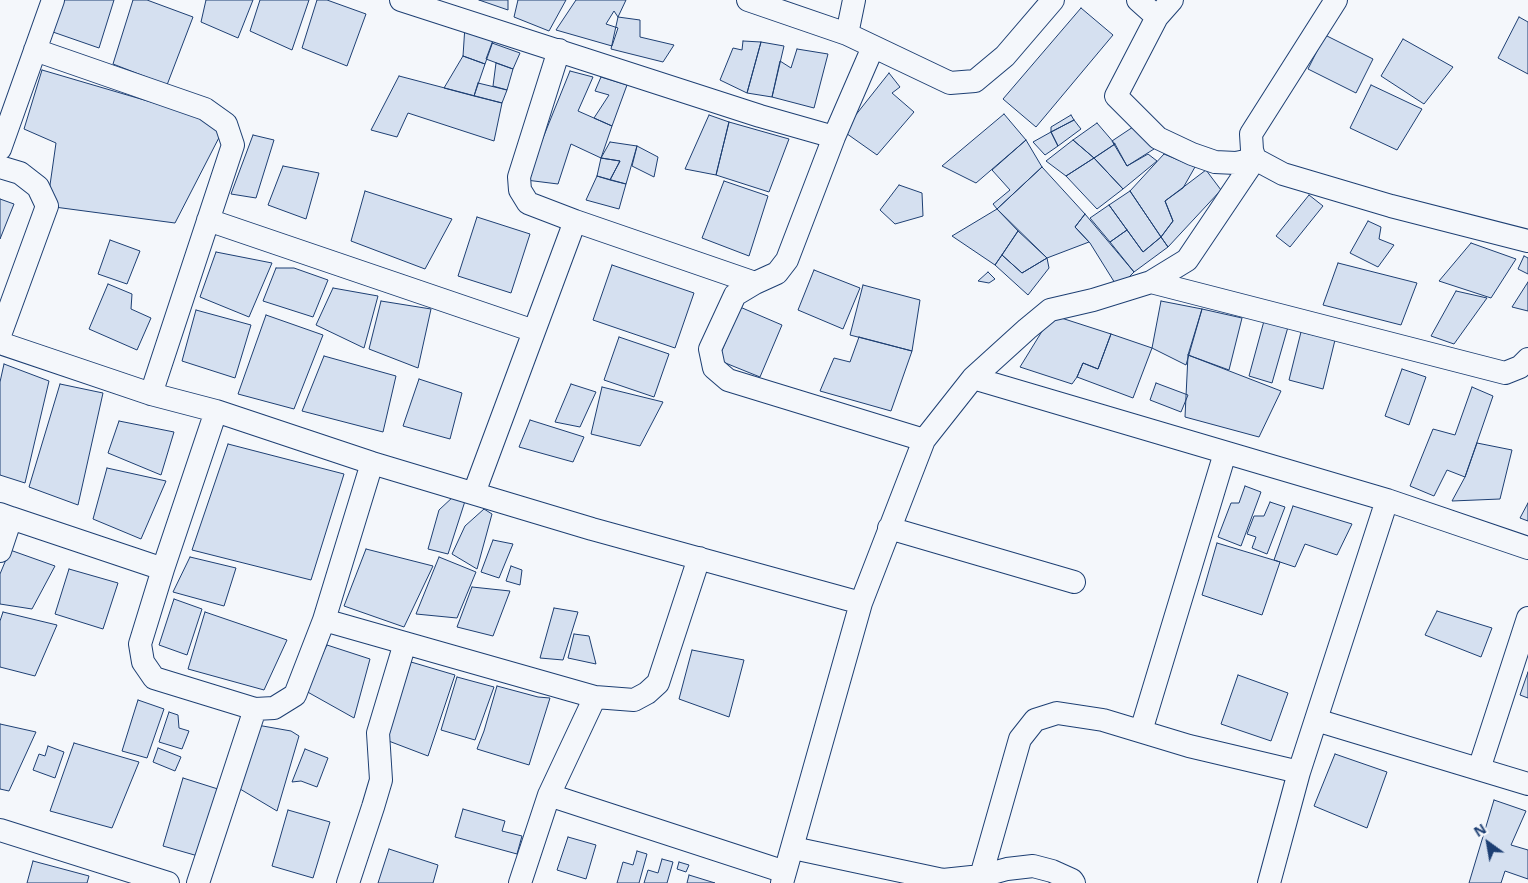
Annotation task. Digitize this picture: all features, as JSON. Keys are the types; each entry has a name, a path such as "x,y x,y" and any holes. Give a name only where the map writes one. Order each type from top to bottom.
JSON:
{"street":[{"path":"0,149 53,0"},
{"path":"401,0 760,116 834,137"},
{"path":"748,0 846,34 950,83 975,81 1005,56 1053,0"},
{"path":"846,34 854,0"},
{"path":"1138,0 1157,18"},
{"path":"1172,0 1157,18 1116,96 1158,138 1192,154 1215,162 1236,163 1255,159 1283,174 1391,206 1528,241"},
{"path":"1255,159 1252,150 1251,134 1336,0"},
{"path":"873,47 834,137 787,260 777,273 735,295 710,349 714,368 728,380 924,440"},
{"path":"35,50 205,109 226,124 233,145 151,394"},
{"path":"559,50 519,177 520,190 528,203 574,221 755,283"},
{"path":"549,795 784,877 861,603 924,440 974,378 1050,310 1093,300 1151,282 1187,260 1255,159"},
{"path":"0,167 20,173 38,187 47,206 0,335"},
{"path":"208,220 534,331"},
{"path":"474,494 574,221"},
{"path":"1151,282 1505,373 1520,367 1528,360"},
{"path":"0,344 151,394 216,411 372,463 474,494 861,603"},
{"path":"974,378 1387,500 1528,548"},
{"path":"216,411 140,644 142,662 154,678 255,709 274,708 295,694 324,620 372,463"},
{"path":"1141,731 1224,452"},
{"path":"1268,883 1299,772 1387,500"},
{"path":"0,551 6,516 163,569"},
{"path":"889,528 1074,582"},
{"path":"324,620 595,697 634,700 647,693 658,683 699,558"},
{"path":"1479,769 1528,618"},
{"path":"348,883 381,780 378,733 405,643"},
{"path":"520,883 549,795 595,697"},
{"path":"198,883 255,709"},
{"path":"981,876 1020,739 1035,720 1057,713 1103,720 1189,746 1299,772"},
{"path":"1316,720 1528,784"},
{"path":"0,830 128,877 168,883"},
{"path":"793,848 943,880 981,876 1007,869 1032,866 1052,871 1072,880 1074,883"}],"building":[{"path":"60,0 114,0 99,48 50,31"},
{"path":"133,0 147,0 193,17 167,85 113,64"},
{"path":"206,0 253,0 238,38 201,22"},
{"path":"260,0 309,0 292,50 250,31"},
{"path":"317,0 327,0 366,14 347,66 302,48"},
{"path":"479,0 508,0 508,10"},
{"path":"518,0 566,0 549,31 514,17"},
{"path":"576,0 626,0 618,17 614,11 606,24 618,28 612,46 556,30"},
{"path":"1081,8 1113,35 1036,127 1003,99"},
{"path":"618,17 640,20 640,37 674,45 663,62 611,49"},
{"path":"1519,17 1528,22 1528,74 1498,58"},
{"path":"465,26 497,30 485,64 463,56"},
{"path":"1325,35 1373,59 1356,93 1308,69"},
{"path":"1403,39 1453,67 1424,104 1381,76"},
{"path":"743,41 761,42 747,93 720,80 733,48 742,50"},
{"path":"761,42 784,46 772,97 747,93"},
{"path":"492,43 520,53 513,69 486,59"},
{"path":"797,49 828,54 814,108 772,97 780,61 791,68"},
{"path":"463,56 485,64 474,96 444,88"},
{"path":"496,63 513,69 507,90 493,86"},
{"path":"42,70 226,124 175,223 47,206 56,143 24,129"},
{"path":"570,71 593,77 578,111 612,126 601,158 571,144 558,184 526,180"},
{"path":"889,73 900,87 892,93 914,112 877,155 843,131"},
{"path":"399,76 502,103 494,141 408,113 397,137 371,130"},
{"path":"601,77 627,85 612,126 594,118 609,95 595,91"},
{"path":"478,83 507,90 502,103 474,96"},
{"path":"1371,85 1422,109 1397,150 1350,128"},
{"path":"1004,114 1026,140 976,183 942,166"},
{"path":"709,115 729,122 716,175 685,169"},
{"path":"1071,115 1074,120 1051,132 1051,127"},
{"path":"1074,120 1081,129 1058,146 1051,132"},
{"path":"729,122 789,139 769,192 716,175"},
{"path":"1097,123 1115,144 1094,158 1073,140"},
{"path":"1133,127 1154,149 1127,166 1112,141"},
{"path":"1051,132 1058,146 1045,155 1033,142"},
{"path":"253,135 274,140 256,198 231,194"},
{"path":"1026,140 1042,167 997,209 993,204 1010,190 992,170"},
{"path":"1073,140 1094,158 1066,176 1046,161"},
{"path":"610,142 637,146 626,184 610,180 620,161 601,158"},
{"path":"1115,144 1127,166 1148,154 1157,161 1123,189 1094,158"},
{"path":"637,146 658,157 654,177 632,166"},
{"path":"1164,154 1195,167 1183,188 1165,201 1173,221 1161,237 1130,191"},
{"path":"601,158 620,161 610,180 597,176"},
{"path":"1094,158 1123,189 1097,209 1066,176"},
{"path":"283,166 319,173 306,219 268,205"},
{"path":"1042,167 1085,214 1075,227 1089,242 1047,258 997,209"},
{"path":"1206,170 1221,190 1168,247 1161,237 1173,221 1165,201"},
{"path":"597,176 626,184 619,209 586,200"},
{"path":"724,181 768,196 749,256 702,238"},
{"path":"899,185 922,193 923,216 895,224 880,210"},
{"path":"365,191 452,219 425,269 351,241"},
{"path":"1130,191 1161,237 1143,252 1109,205"},
{"path":"1309,195 1323,206 1290,247 1276,236"},
{"path":"0,199 14,204 0,239"},
{"path":"1109,205 1127,230 1110,242 1090,218"},
{"path":"997,209 1018,231 995,265 952,236"},
{"path":"1085,214 1134,272 1118,288 1090,243 1075,227"},
{"path":"477,217 530,234 511,293 458,276"},
{"path":"1368,221 1381,227 1379,239 1394,245 1378,267 1350,253"},
{"path":"1127,230 1143,252 1161,237 1168,247 1134,272 1110,242"},
{"path":"1018,231 1047,258 1022,273 1002,255"},
{"path":"110,240 140,251 127,284 98,274"},
{"path":"1471,243 1516,259 1491,298 1439,281"},
{"path":"216,252 272,263 249,317 200,297"},
{"path":"1002,255 1022,273 1047,258 1049,268 1028,295 995,265"},
{"path":"1524,256 1528,258 1528,274 1518,269"},
{"path":"1338,263 1417,283 1401,325 1323,305"},
{"path":"612,265 694,293 675,348 593,320"},
{"path":"276,268 294,268 328,280 313,317 263,301"},
{"path":"814,270 860,288 843,329 798,310"},
{"path":"988,272 995,279 989,283 978,281"},
{"path":"1528,282 1528,311 1512,307"},
{"path":"108,284 132,294 131,309 151,318 137,350 89,329"},
{"path":"863,285 920,300 912,351 850,335"},
{"path":"333,288 378,296 364,348 316,325"},
{"path":"1456,291 1487,298 1454,344 1431,336"},
{"path":"381,301 431,309 418,368 369,349"},
{"path":"1161,301 1202,309 1186,365 1152,348"},
{"path":"740,307 782,325 760,377 718,360"},
{"path":"1202,309 1242,318 1229,370 1188,355"},
{"path":"196,310 251,325 235,378 182,361"},
{"path":"266,315 323,335 294,409 238,394"},
{"path":"1052,315 1111,334 1098,369 1083,363 1072,384 1020,367"},
{"path":"1264,321 1288,327 1272,383 1249,376"},
{"path":"1301,332 1335,340 1323,389 1289,380"},
{"path":"1111,334 1152,348 1133,398 1077,377 1083,363 1098,369"},
{"path":"619,337 669,354 654,397 604,380"},
{"path":"859,337 912,351 891,411 820,391 834,358 850,362"},
{"path":"1188,355 1281,391 1259,437 1185,417"},
{"path":"324,356 396,376 383,432 302,411"},
{"path":"4,364 49,381 25,483 0,475 0,382"},
{"path":"1402,369 1426,377 1409,425 1385,416"},
{"path":"419,379 462,393 450,439 403,426"},
{"path":"1156,383 1188,395 1181,412 1150,400"},
{"path":"60,384 103,393 78,505 29,487"},
{"path":"571,384 596,392 580,427 555,422"},
{"path":"602,387 663,402 640,446 591,434"},
{"path":"1472,387 1493,396 1465,477 1447,470 1434,496 1410,486 1433,429 1455,435"},
{"path":"530,420 584,437 573,462 519,447"},
{"path":"119,421 174,432 161,475 108,453"},
{"path":"1477,443 1512,450 1500,499 1452,501 1465,477"},
{"path":"228,444 344,474 311,580 192,550"},
{"path":"107,468 166,481 141,539 93,519"},
{"path":"1245,486 1261,492 1241,546 1218,537 1231,503 1239,503"},
{"path":"454,496 466,498 448,554 428,549 439,510"},
{"path":"1270,502 1285,507 1267,554 1252,548 1256,537 1247,534 1254,516 1264,516"},
{"path":"1528,503 1528,521 1520,518"},
{"path":"1293,506 1352,524 1337,555 1305,544 1295,567 1274,560"},
{"path":"484,509 492,514 477,569 452,554 465,526"},
{"path":"493,540 513,544 499,578 481,572"},
{"path":"1217,543 1280,562 1262,615 1202,595"},
{"path":"366,549 433,566 404,627 344,606"},
{"path":"10,550 55,566 32,609 0,604 0,574"},
{"path":"190,557 236,568 224,606 173,592"},
{"path":"439,557 476,572 457,618 416,614"},
{"path":"511,566 522,570 520,585 506,581"},
{"path":"69,569 118,583 103,629 55,614"},
{"path":"472,587 510,591 493,636 457,627"},
{"path":"174,599 202,609 187,655 159,645"},
{"path":"554,608 578,612 563,660 540,658"},
{"path":"1437,611 1492,628 1481,657 1425,635"},
{"path":"3,612 57,625 35,676 0,667 0,621"},
{"path":"205,612 287,640 264,690 188,669"},
{"path":"574,634 589,636 596,664 568,658"},
{"path":"327,645 370,659 354,718 304,690"},
{"path":"692,650 744,660 729,717 679,699"},
{"path":"411,662 455,675 428,756 386,740"},
{"path":"1528,672 1528,698 1520,695"},
{"path":"1238,675 1288,693 1271,741 1221,724"},
{"path":"457,677 494,687 475,740 441,730"},
{"path":"497,686 538,697 550,698 529,765 477,749"},
{"path":"138,700 164,709 147,758 122,751"},
{"path":"169,712 178,715 179,728 189,731 182,749 159,742"},
{"path":"0,724 36,732 9,791 0,789"},
{"path":"257,725 291,731 299,736 277,811 235,786"},
{"path":"74,743 139,762 112,828 50,811"},
{"path":"48,746 64,752 55,778 33,770 39,754 45,756"},
{"path":"158,748 181,757 175,771 153,762"},
{"path":"305,749 328,758 317,787 301,781 292,782"},
{"path":"1335,754 1387,772 1367,828 1314,806"},
{"path":"183,778 221,790 198,856 163,846"},
{"path":"1494,800 1526,811 1511,845 1528,850 1528,879 1505,871 1501,883 1469,883"},
{"path":"463,809 505,821 502,831 522,836 517,854 455,837"},
{"path":"288,810 330,822 313,878 272,866"},
{"path":"568,837 596,845 586,879 557,870"},
{"path":"389,849 438,865 433,883 378,883"},
{"path":"637,851 647,854 639,883 617,883 623,862 633,865"},
{"path":"662,859 673,862 667,883 644,883 648,870 658,873"},
{"path":"33,861 89,876 87,883 27,883"},
{"path":"679,862 689,865 686,872 677,869"},
{"path":"689,875 715,883 687,883"}]}
